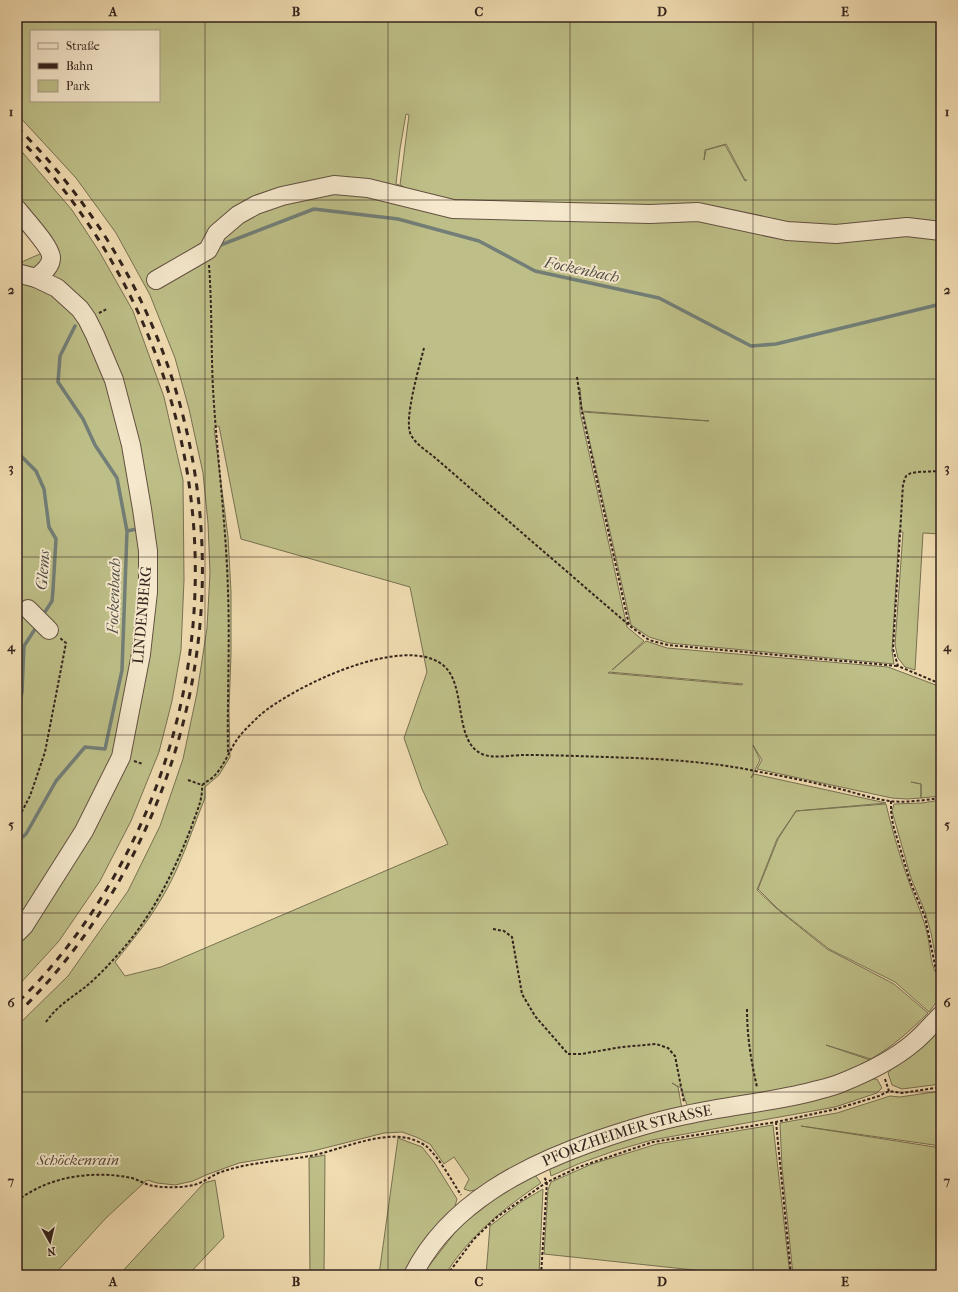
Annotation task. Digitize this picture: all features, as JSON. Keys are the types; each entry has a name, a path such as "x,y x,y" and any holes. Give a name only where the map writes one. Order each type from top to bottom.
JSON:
{"street":[{"path":"156,280 208,250 217,233 238,215 256,205 282,196 334,185 368,188 453,209 650,214 698,212 787,231 836,234 907,227 941,232"},
{"path":"17,209 50,250 51,259 45,271 36,278"},
{"name":"LINDENBERG","path":"17,273 36,278 57,288 80,309 87,319 114,380 130,445 148,551 148,592 141,654 121,757 84,831 24,926 17,933"},
{"path":"28,609 49,630"},
{"name":"PFORZHEIMER STRASSE","path":"413,1275 428,1250 447,1227 469,1206 507,1179 538,1163 571,1149 622,1131 686,1114 800,1095 841,1084 880,1065 913,1043 941,1015"}],"path":[{"path":"208,250 211,293 213,388 226,541 228,592 228,755"},
{"path":"424,348 408,416 410,434 420,446 630,626 649,640 668,645 898,666 941,684"},
{"path":"577,377 582,412 630,626"},
{"path":"898,666 893,649 903,484 906,476 911,473 941,471"},
{"path":"17,821 30,796 45,752 66,643 49,630"},
{"path":"202,785 215,776 236,741 260,716 282,700 305,687 356,665 388,657 421,656 434,659 446,667 454,681 468,740 474,748 483,755 689,761 757,771 891,801 920,801 941,798"},
{"path":"188,780 202,785"},
{"path":"46,1022 52,1012 86,986 113,960 146,919 161,896 180,856 203,795 202,785"},
{"path":"891,801 890,811 893,825 910,881 925,917 936,970 941,977"},
{"path":"493,929 504,931 512,937 522,994 535,1016 568,1054 581,1054 622,1047 656,1044 668,1048 675,1056 686,1114"},
{"path":"747,1009 747,1030 751,1059 760,1102"},
{"path":"447,1275 474,1240 497,1217 547,1182 579,1167 653,1142 776,1122 836,1109 889,1091 902,1093 941,1087"},
{"path":"776,1122 791,1275"},
{"path":"17,1201 26,1194 66,1178 111,1174 161,1187 194,1185 206,1181 222,1171 240,1166 310,1156 383,1136 400,1136 410,1138 426,1146 469,1206"},
{"path":"538,1163 547,1182 541,1275"}],"green space":[{"name":"Schöckenrain","path":"17,17 941,17 941,534 923,533 915,670 905,667 898,658 895,645 903,532 899,532 892,651 894,664 669,643 649,637 631,625 583,412 709,421 582,411 580,388 580,412 627,627 644,641 612,670 646,641 667,648 888,667 941,687 941,796 907,799 892,798 757,769 762,760 753,745 760,760 751,778 754,774 886,803 796,811 777,839 757,890 776,908 827,949 894,984 928,1013 901,1038 871,1059 826,1045 870,1060 843,1073 816,1082 688,1108 681,1088 672,1083 678,1087 682,1109 513,1169 475,1190 470,1191 464,1189 469,1179 454,1157 444,1164 430,1144 402,1132 384,1133 313,1151 239,1163 193,1181 175,1185 147,1180 106,1218 54,1275 17,1275 17,1026 68,976 128,891 160,826 183,759 197,693 207,628 210,573 208,523 203,473 189,409 175,358 150,295 116,233 76,178 17,114","holes":["406,114 409,115 400,185 404,187 396,184","726,144 745,180 747,180 745,181 725,145 706,150 704,160 705,150","219,426 241,539 410,587 427,672 404,738 422,789 448,844 161,967 125,976 115,962 144,925 167,889 174,876 205,798 205,787 219,775 230,757 229,710 231,592 228,537 214,428","608,673 743,684 742,685"]},
{"path":"17,146 72,210 99,251 133,311 164,397 183,480 184,580 181,650 172,701 159,752 131,821 100,881 59,941 17,987 17,264 49,250 17,209"},
{"path":"941,623 941,679 936,677"},
{"path":"941,800 941,973 938,969 925,912 911,878 892,811 894,804 922,803"},
{"path":"886,804 901,860 926,928 932,964 941,980 941,996 929,1012 895,982 829,949 777,908 758,889 778,839 796,811"},
{"path":"941,1027 941,1084 902,1089 892,1085 888,1073 895,1065"},
{"path":"871,1079 877,1079 882,1088 877,1093 835,1107 652,1140 614,1151 551,1176 549,1166 666,1127"},
{"path":"941,1091 941,1146 801,1126 941,1148 941,1275 793,1275 782,1167 780,1123 837,1113 890,1096 900,1097"},
{"path":"773,1125 790,1275 741,1275 544,1254 548,1190 551,1182 592,1164 657,1144"},
{"path":"398,1138 422,1147 434,1162 457,1199 454,1210 404,1275 379,1275"},
{"path":"325,1155 324,1275 310,1275 309,1158"},
{"path":"535,1175 541,1183 514,1202 476,1235 454,1261 445,1275 422,1275 460,1226 509,1188"},
{"path":"215,1180 224,1237 188,1275 119,1275 204,1183"},
{"path":"543,1189 539,1275 486,1275 490,1226 521,1202"}],"waterway":[{"name":"Fockenbach","path":"218,246 314,209 398,219 479,241 535,271 659,298 751,346 776,344 941,304"},
{"name":"Fockenbach","path":"17,842 26,834 56,781 85,747 105,749 122,670 127,531 117,478 95,445 83,419 58,382 60,356 75,326"},
{"name":"Glems","path":"17,452 36,471 44,489 49,527 56,539 52,601 43,615"},
{"path":"127,531 137,529"},
{"name":"Glems","path":"17,716 22,692 24,646 37,626"}],"railway":[{"path":"17,127 82,202 133,285 171,374 194,466 202,562 196,657 175,752 138,845 113,891 85,935 53,976 17,1014"},
{"path":"17,136 80,212 129,294 165,382 188,474 195,568 189,662 167,756 130,847 107,889 80,930 50,968 17,1003"}]}
